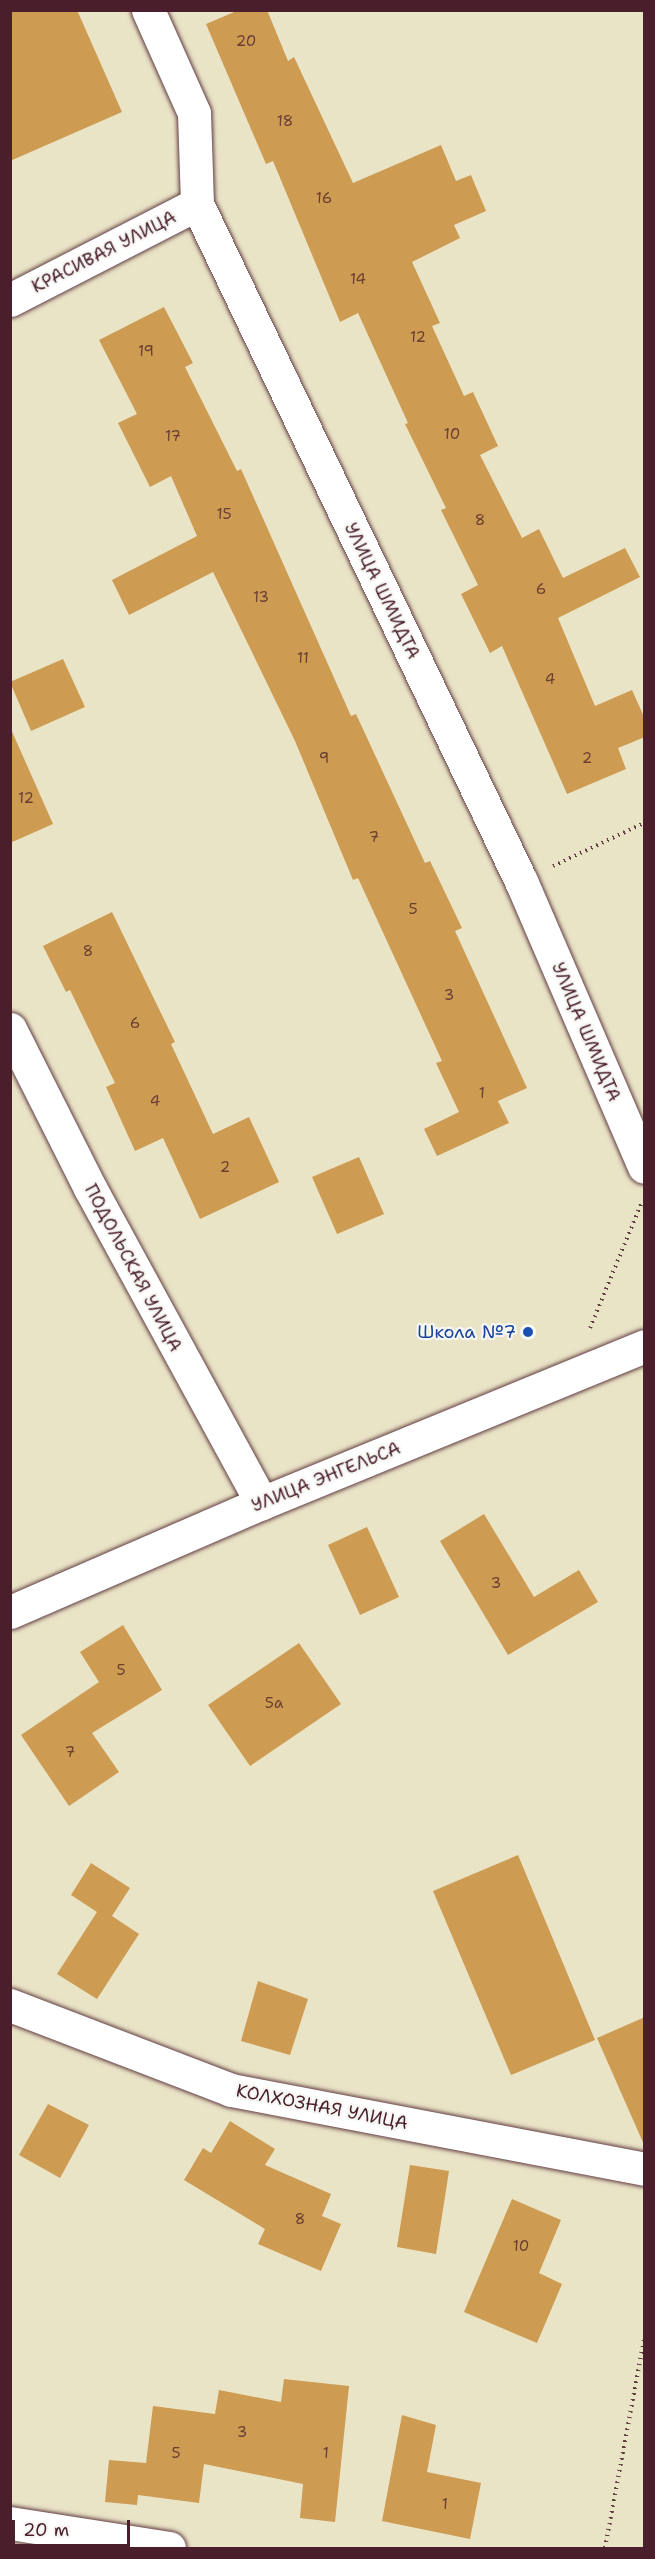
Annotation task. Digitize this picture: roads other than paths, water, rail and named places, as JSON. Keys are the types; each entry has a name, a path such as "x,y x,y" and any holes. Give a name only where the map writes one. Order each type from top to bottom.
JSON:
{"street":[{"name":"УЛИЦА ШМИДТА","path":"148,10 194,113 197,204 520,881 645,1167"},
{"name":"КРАСИВАЯ УЛИЦА","path":"10,300 197,204"},
{"name":"ПОДОЛЬСКАЯ УЛИЦА","path":"10,1029 90,1188 262,1503"},
{"name":"УЛИЦА ЭНГЕЛЬСА","path":"10,1612 262,1503 645,1346"},
{"name":"КОЛХОЗНАЯ УЛИЦА","path":"10,2006 231,2090 645,2169"},
{"path":"10,2523 169,2548"}],"place":[{"name":"Школа №7","path":"528,1332"}]}
